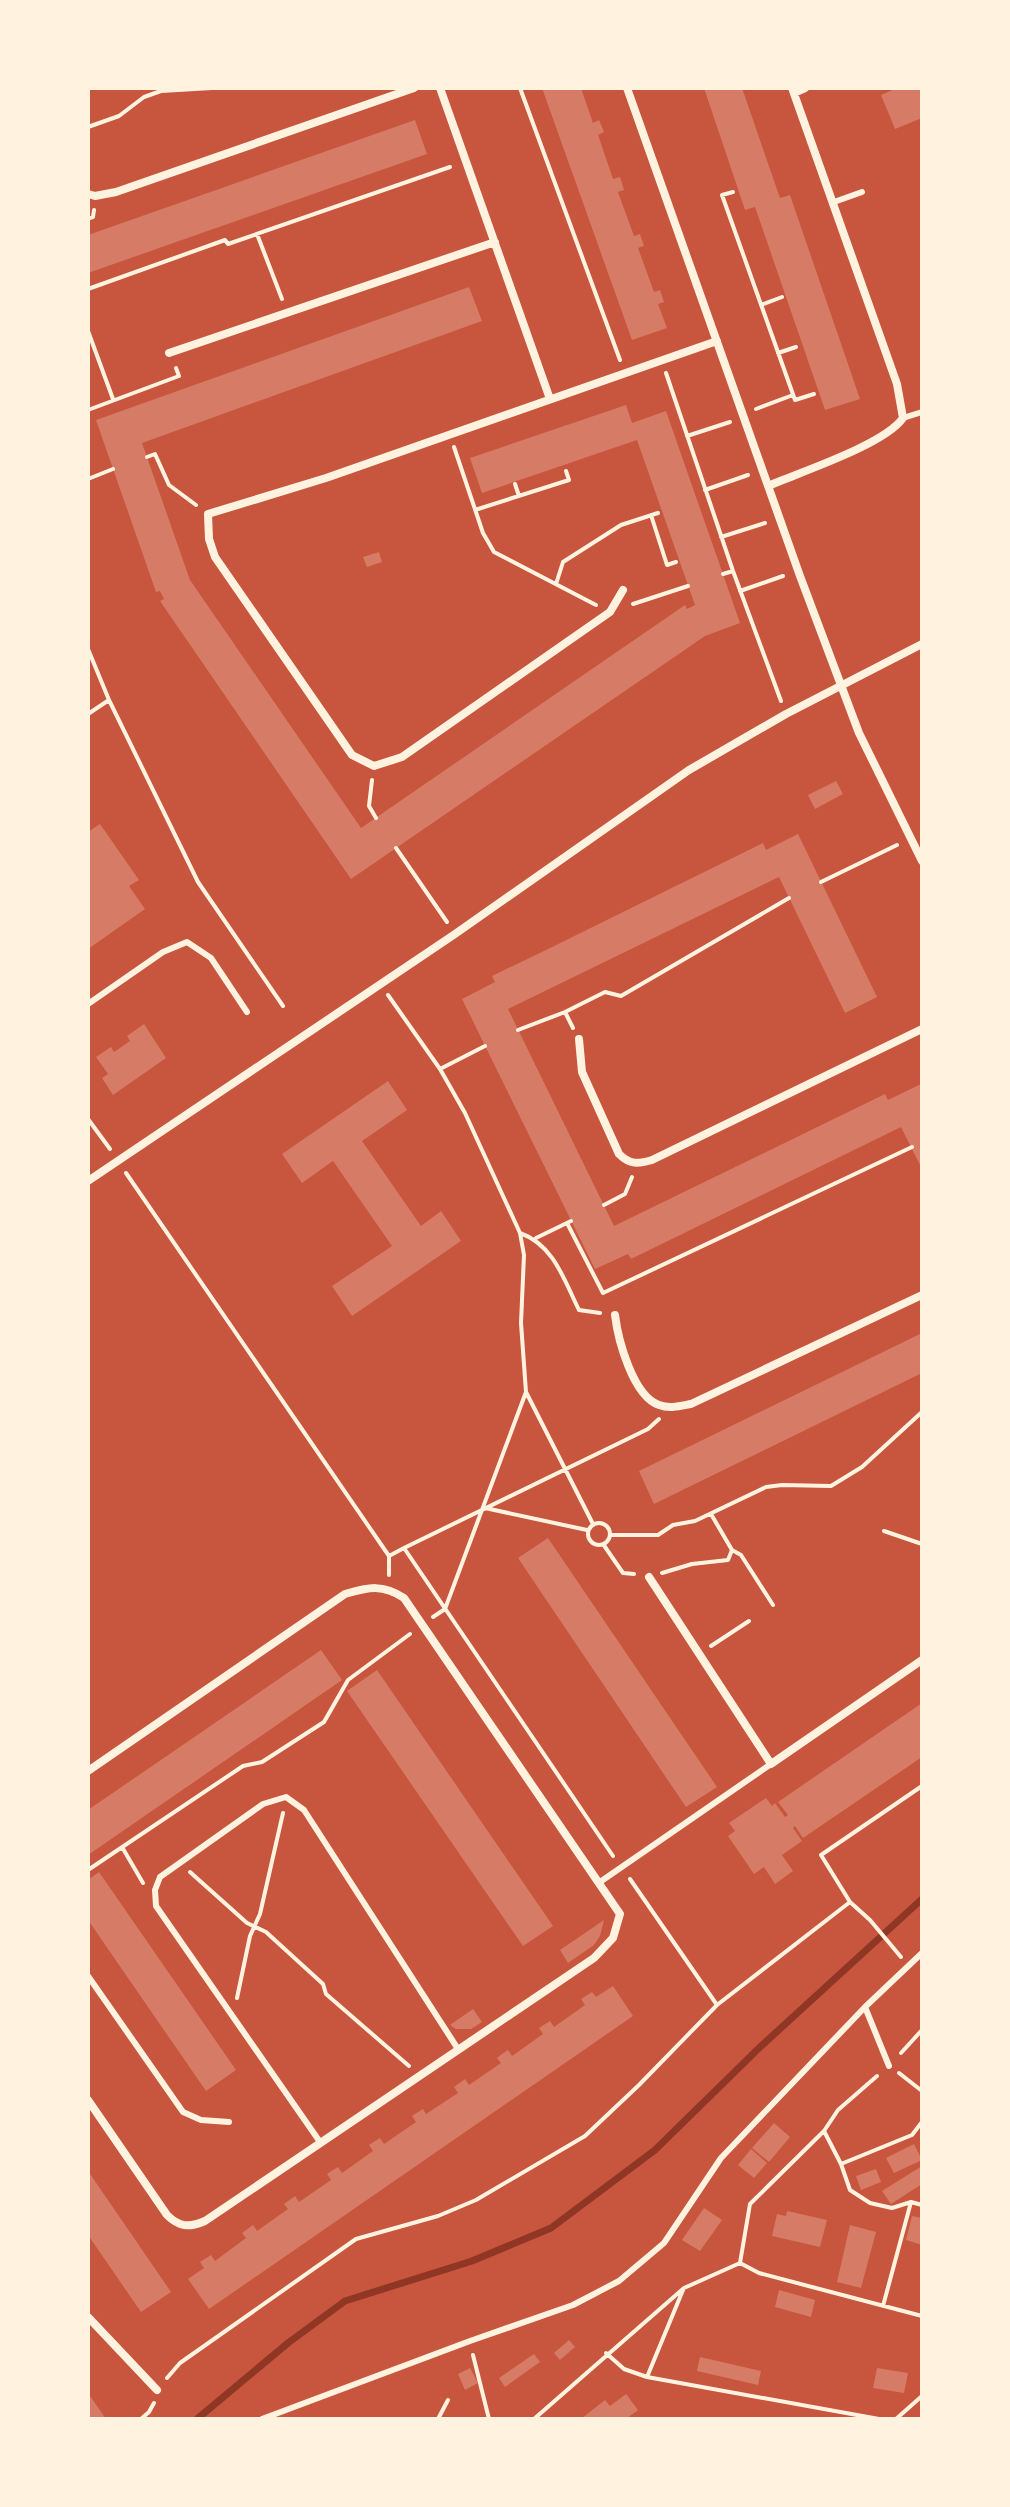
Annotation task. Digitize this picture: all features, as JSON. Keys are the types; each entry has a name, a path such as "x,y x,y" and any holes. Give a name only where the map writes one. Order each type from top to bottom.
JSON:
{"street":[{"path":"88,194 95,196 116,192 414,88"},
{"path":"440,88 550,399"},
{"path":"627,88 798,571 859,733 922,861"},
{"path":"768,486 870,442 890,431 903,418 897,384 793,90 805,88"},
{"path":"169,353 495,242"},
{"path":"623,590 610,612 402,757 374,766 352,755 215,557 209,539 208,514 326,478 717,341"},
{"path":"88,1180 455,934 651,795 786,714 922,644"},
{"path":"579,1039 582,1072 619,1154 626,1161 637,1164 652,1160 922,1029"},
{"path":"615,1315 618,1343 643,1394 657,1405 673,1408 691,1404 922,1295"},
{"path":"649,1577 771,1764 922,1660"},
{"path":"88,1771 345,1594 370,1586 389,1588 404,1598 620,1914 613,1938 594,1958 205,2221 191,2227 176,2224 167,2215 88,2100"},
{"path":"88,2317 157,2390"}],"lane":[{"path":"834,202 862,192"},
{"path":"903,418 922,412"},
{"path":"88,1004 163,952 187,942 211,958 247,1012"},
{"path":"600,1882 771,1764"},
{"path":"320,2142 156,1906 155,1890 160,1877 263,1804 286,1797 304,1810 458,2049"},
{"path":"262,2419 573,2305 619,2281 664,2243 721,2158 865,2007 922,1953"},
{"path":"88,1976 183,2112 201,2120 229,2122"},
{"path":"865,2007 889,2066"}],"path":[{"path":"88,127 119,116 144,97 161,91 212,88"},
{"path":"520,88 625,372"},
{"path":"88,289 225,240 228,244 466,161"},
{"path":"733,192 722,195 795,400 814,394"},
{"path":"257,234 287,313"},
{"path":"761,305 782,297"},
{"path":"88,331 113,399"},
{"path":"778,353 796,347"},
{"path":"88,410 179,376 169,353"},
{"path":"661,360 740,591 786,714"},
{"path":"687,436 793,395"},
{"path":"449,433 483,533 494,552 610,612 688,586"},
{"path":"147,457 155,454 169,485 208,514"},
{"path":"88,479 113,469"},
{"path":"705,490 762,470"},
{"path":"475,510 569,480 566,471"},
{"path":"515,484 519,496"},
{"path":"556,584 563,562 621,525 658,513"},
{"path":"651,515 667,565 676,562"},
{"path":"721,537 779,518"},
{"path":"723,574 733,571"},
{"path":"740,591 798,571"},
{"path":"88,649 109,700 198,882 283,1006"},
{"path":"88,714 109,700"},
{"path":"374,766 369,806 376,818"},
{"path":"821,882 910,839"},
{"path":"396,848 455,934"},
{"path":"518,1030 605,992 621,996 789,898"},
{"path":"379,983 440,1069 465,1113 520,1233 524,1255 521,1323 526,1392 593,1524"},
{"path":"440,1069 485,1046"},
{"path":"88,1119 389,1556 389,1588"},
{"path":"536,1238 569,1222 603,1293 912,1147"},
{"path":"604,1205 625,1194 637,1164"},
{"path":"520,1233 536,1238 549,1252 579,1310 615,1315"},
{"path":"88,1870 243,1766 262,1762 324,1722 348,1680 445,1609 526,1392"},
{"path":"389,1556 648,1429 673,1408"},
{"path":"610,1535 658,1535 673,1525 695,1521 766,1487 831,1486 862,1467 922,1412"},
{"path":"485,1508 587,1530"},
{"path":"711,1514 732,1550 741,1555 773,1605"},
{"path":"587,1530 593,1524 605,1524 610,1535"},
{"path":"587,1530 592,1543 603,1544"},
{"path":"884,1531 922,1544"},
{"path":"603,1544 610,1535"},
{"path":"603,1544 623,1573 649,1577 692,1564 728,1560 732,1550"},
{"path":"404,1548 717,2005"},
{"path":"699,1654 749,1621"},
{"path":"907,1965 870,1920 850,1902 821,1855 922,1786"},
{"path":"233,2016 286,1797"},
{"path":"122,1847 156,1906"},
{"path":"179,1863 247,1923 266,1932 323,1984 326,1994 419,2075"},
{"path":"141,2419 149,2412 157,2390 180,2363 356,2239 438,2216 476,2200 585,2136 717,2005 850,1902"},
{"path":"740,2263 750,2204 824,2131 838,2110 889,2066 922,2030"},
{"path":"889,2066 922,2091"},
{"path":"841,2164 912,2135 922,2122"},
{"path":"824,2131 850,2190 870,2203 892,2208 911,2202 922,2205"},
{"path":"883,2306 911,2202"},
{"path":"534,2419 684,2288 740,2263"},
{"path":"740,2263 759,2273 922,2316"},
{"path":"647,2377 684,2288"},
{"path":"470,2341 489,2419"},
{"path":"606,2353 624,2369 647,2377 879,2419"},
{"path":"896,2419 922,2396"},
{"path":"438,2419 448,2400"}],"building":[{"path":"542,88 581,88 593,123 599,120 604,132 598,135 613,179 620,177 624,190 618,192 634,236 640,234 644,246 638,248 654,292 660,290 664,302 658,304 667,328 632,340"},
{"path":"704,88 742,88 780,198 790,195 860,399 825,410 755,207 745,210"},
{"path":"897,88 922,88 922,118 895,129 881,95"},
{"path":"415,120 427,154 88,273 88,235"},
{"path":"469,287 482,321 142,443 190,580 361,828 685,605 687,609 695,605 637,440 482,493 470,458 626,405 632,423 666,411 740,623 705,636 351,879 160,601 164,599 160,591 156,592 96,420"},
{"path":"379,552 382,562 367,567 363,557"},
{"path":"836,781 843,794 815,809 808,795"},
{"path":"100,824 139,880 129,886 145,909 88,949 88,832"},
{"path":"798,834 877,997 845,1013 779,877 508,1009 614,1226 885,1094 888,1100 921,1084 922,1169 901,1127 631,1259 628,1254 595,1269 462,999 495,982 492,976 763,843 766,850"},
{"path":"144,1024 166,1058 113,1095 102,1078 108,1074 96,1057 111,1047 114,1052 130,1041 127,1036"},
{"path":"388,1081 407,1110 362,1141 421,1226 441,1211 461,1241 352,1316 332,1286 392,1246 333,1161 302,1183 282,1154"},
{"path":"922,1333 922,1373 654,1504 639,1471"},
{"path":"548,1538 717,1787 686,1807 518,1558"},
{"path":"321,1650 342,1680 88,1855 88,1810"},
{"path":"377,1670 553,1926 523,1946 347,1691"},
{"path":"922,1703 922,1757 803,1838 795,1826 793,1828 802,1841 782,1855 793,1871 775,1884 764,1867 754,1874 728,1836 735,1831 729,1823 766,1798 772,1806 775,1803 785,1817 788,1815 778,1802"},
{"path":"99,1872 236,2070 206,2091 88,1920 88,1880"},
{"path":"604,1920 594,1945 568,1963 560,1950"},
{"path":"613,1986 633,2016 209,2309 188,2279 204,2268 200,2262 211,2255 215,2261 246,2238 242,2233 253,2225 257,2231 288,2209 284,2204 295,2196 299,2202 331,2180 327,2174 338,2167 342,2173 373,2151 369,2145 380,2138 384,2144 416,2122 412,2116 423,2109 426,2114 458,2093 454,2087 465,2079 469,2085 501,2063 497,2058 502,2054 508,2050 512,2056 543,2034 539,2028 550,2021 554,2027 585,2005 581,1999 592,1992 596,1997"},
{"path":"473,2009 482,2022 471,2029 456,2029 450,2025"},
{"path":"774,2123 790,2137 769,2162 752,2148"},
{"path":"914,2144 922,2160 894,2173 886,2158"},
{"path":"751,2149 767,2163 754,2178 738,2165"},
{"path":"922,2166 922,2184 891,2204 882,2191"},
{"path":"876,2169 881,2182 861,2190 856,2176"},
{"path":"88,2171 171,2292 141,2312 88,2235"},
{"path":"704,2208 722,2220 700,2251 682,2240"},
{"path":"787,2211 827,2220 820,2247 772,2236 777,2214 786,2216"},
{"path":"912,2216 922,2218 922,2245 906,2240"},
{"path":"850,2225 876,2232 861,2288 837,2282"},
{"path":"779,2290 815,2300 811,2317 775,2307"},
{"path":"569,2340 575,2347 560,2360 554,2353"},
{"path":"534,2354 540,2362 505,2387 499,2378"},
{"path":"700,2357 761,2371 758,2385 697,2371"},
{"path":"470,2368 478,2383 465,2390 458,2374"},
{"path":"877,2368 908,2373 904,2393 873,2388"},
{"path":"88,2393 106,2419 88,2419"},
{"path":"626,2394 638,2410 626,2419 581,2419 605,2400 610,2406"}],"waterway":[{"path":"197,2419 288,2343 345,2301 472,2261 551,2228 655,2150 759,2048 922,1899"}]}
